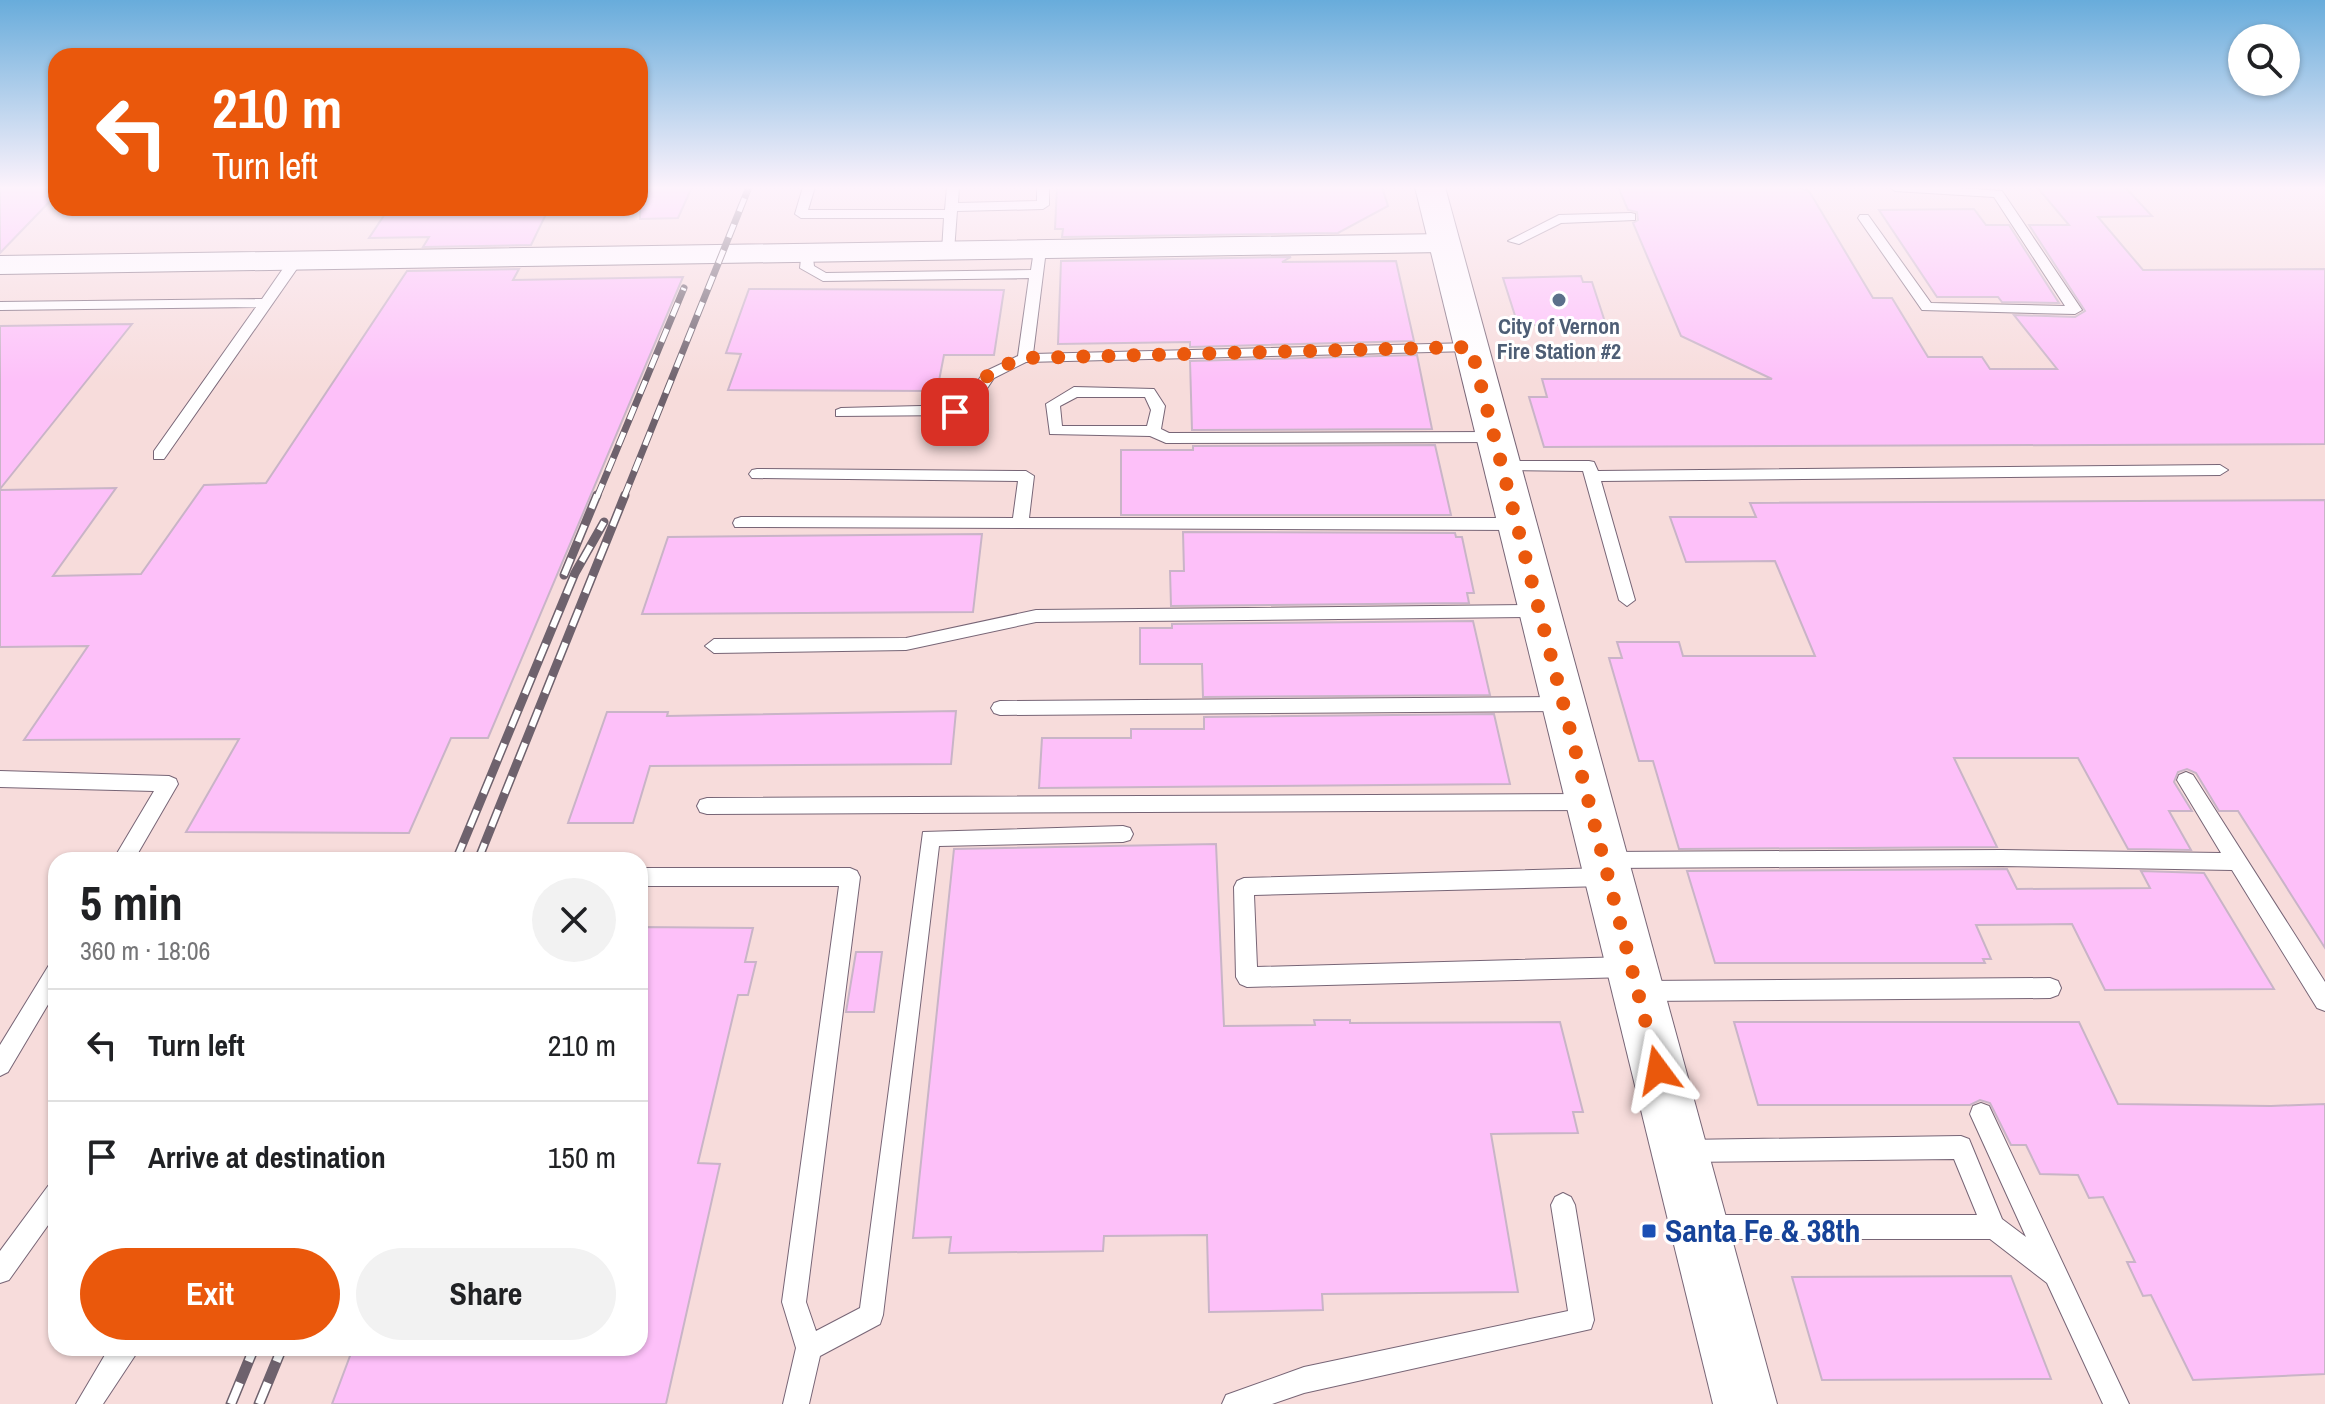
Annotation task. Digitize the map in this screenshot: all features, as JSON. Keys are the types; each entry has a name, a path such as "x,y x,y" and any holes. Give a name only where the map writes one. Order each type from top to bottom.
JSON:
{"main road":[{"path":"1446,253 1745,1404"}],"street":[{"path":"0,265 807,253 1038,262 1241,253"}],"lane":[{"path":"961,253 962,259"},
{"path":"1888,253 1927,307 2075,310 2037,253"},
{"path":"159,455 296,260"},
{"path":"1025,358 1038,262"},
{"path":"0,306 267,303"},
{"path":"841,413 955,412 967,408 982,379 996,368 1025,358 1471,347"},
{"path":"1153,431 1160,410 1158,401 1149,392 1074,392 1053,404 1055,431 1153,431 1166,438 1498,452 1589,466 1627,600"},
{"path":"1592,476 2220,470"},
{"path":"757,474 1026,476 1020,522"},
{"path":"741,523 1516,524"},
{"path":"714,646 906,644 1036,616 1538,611"},
{"path":"1000,708 1563,704"},
{"path":"0,779 169,784 128,852"},
{"path":"2186,780 2325,1001"},
{"path":"707,806 1588,802"},
{"path":"809,1348 871,1315 930,838 1123,834"},
{"path":"2050,988 1635,979 1247,977 1244,887 1606,869 2016,859 2238,862"},
{"path":"648,877 850,877 794,1302 809,1348 796,1404"},
{"path":"0,1065 48,985"},
{"path":"1981,1114 2116,1404"},
{"path":"1677,1151 1961,1147 1994,1227 2057,1277"},
{"path":"0,1271 48,1205"},
{"path":"1235,1404 1304,1380 1582,1320 1563,1205"},
{"path":"1698,1227 1994,1227"},
{"path":"89,1404 119,1356"}],"shaded area":[{"path":"0,253 2325,253 2325,1404 0,1404"}],"building":[{"path":"1646,253 1846,253 1873,298 1892,298 1928,357 1982,357 1990,369 2057,369 2014,315 2075,317 2085,311 2047,253 2128,253 2143,270 2325,269 2325,444 1544,447 1529,397 1547,397 1542,379 1772,379 1681,336"},
{"path":"1907,253 2027,253 2059,303 2002,302 1998,297 1937,297"},
{"path":"1291,257 1282,262 1396,261 1414,341 1190,347 1190,342 1058,344 1061,261"},
{"path":"519,269 513,280 683,277 488,738 451,738 409,833 186,832 239,739 24,740 88,646 0,647 0,490 116,488 53,576 141,574 204,485 266,483 407,271"},
{"name":"City of Vernon Fire Station #2","path":"1581,276 1583,282 1592,282 1606,325 1518,325 1503,278"},
{"path":"749,289 1004,290 994,355 944,355 937,391 728,390 741,354 726,353"},
{"path":"132,324 0,489 0,326"},
{"path":"1417,355 1432,429 1192,430 1190,361"},
{"path":"1435,445 1451,515 1121,515 1121,450 1193,450 1193,446"},
{"path":"2325,500 2325,948 2238,811 2219,811 2196,773 2187,769 2178,772 2174,782 2192,811 2169,811 2191,850 2128,849 2078,758 1954,758 1997,847 1679,849 1653,761 1639,761 1609,658 1622,658 1617,642 1679,642 1683,656 1815,656 1775,561 1686,562 1670,517 1756,517 1750,503"},
{"path":"1183,532 1455,533 1456,537 1462,537 1474,593 1467,593 1469,603 1171,606 1170,571 1184,571"},
{"path":"982,534 973,612 642,614 668,537"},
{"path":"1473,621 1490,695 1203,697 1202,664 1140,664 1140,628 1172,628 1172,624"},
{"path":"956,711 951,764 650,766 633,823 568,823 607,712 668,712 667,716"},
{"path":"1494,714 1510,784 1039,788 1042,738 1131,738 1131,729 1204,729 1204,717"},
{"path":"1216,844 1224,1026 1315,1025 1314,1020 1350,1020 1350,1023 1560,1022 1583,1112 1573,1112 1578,1133 1491,1134 1518,1292 1322,1294 1323,1310 1209,1312 1207,1235 1104,1236 1103,1251 949,1253 951,1237 913,1238 954,849"},
{"path":"2007,869 2017,889 2150,888 2141,871 2204,873 2274,989 2105,990 2072,924 1976,925 1991,959 1983,959 1985,963 1715,963 1687,871"},
{"path":"648,927 753,928 745,962 756,962 748,995 738,995 698,1163 720,1164 666,1404 332,1404 350,1356 648,1356"},
{"path":"856,952 882,952 874,1012 846,1012"},
{"path":"1734,1022 2079,1022 2118,1104 2325,1104 2325,1374 2193,1380 2151,1295 2143,1296 2127,1262 2135,1262 2103,1197 2089,1198 2078,1175 2040,1174 2026,1145 2011,1145 1990,1103 1980,1100 1970,1105 1758,1105"},
{"path":"2011,1276 2051,1379 1822,1380 1792,1277"}],"railway":[{"path":"624,497 723,253"},
{"path":"597,497 684,288"},
{"path":"564,575 597,495"},
{"path":"481,852 625,495"},
{"path":"459,852 575,573 604,522"},
{"path":"231,1404 251,1356"},
{"path":"259,1404 279,1356"}],"place":[{"name":"City of Vernon Fire Station #2","path":"1559,300"},
{"name":"Santa Fe & 38th","path":"1649,1231"}],"route":[{"path":"955,412 967,408 982,379 996,368 1025,358 1471,347 1658,1070"}]}
